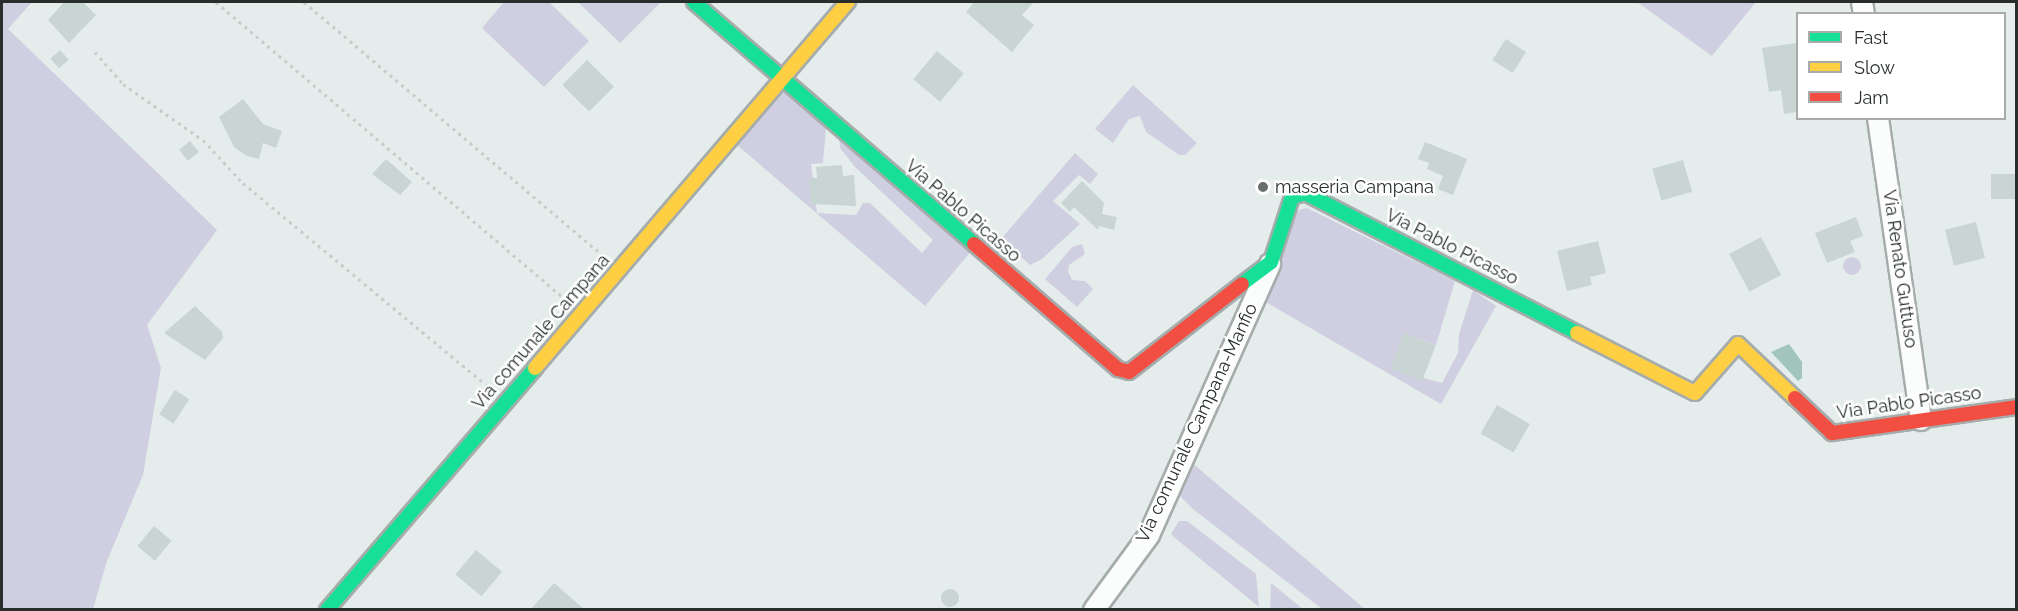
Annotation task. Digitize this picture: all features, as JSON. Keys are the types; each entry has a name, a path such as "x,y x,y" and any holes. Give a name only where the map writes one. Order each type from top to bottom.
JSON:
{"street":[{"name":"Via Pablo Picasso","path":"694,2 1118,369 1129,372 1271,262 1292,197 1305,193 1695,393 1738,344 1832,434 2016,406"},
{"name":"Via comunale Campana","path":"327,609 848,2"},
{"name":"Via Renato Guttuso","path":"1878,120 1921,420"},
{"name":"Via comunale Campana-Manfio","path":"1094,609 1149,535 1271,262"}],"path":[{"path":"216,2 581,313"},
{"path":"304,2 618,269"},
{"path":"95,52 123,84 203,140 243,183 506,401"}],"shaded area":[{"path":"2,2 32,2 8,29 217,230 147,325 161,368 143,475 107,561 93,609 2,609"},
{"path":"504,2 549,2 589,41 544,87 482,28"},
{"path":"578,2 661,2 620,43"},
{"path":"1637,2 1756,2 1712,56"},
{"path":"1133,85 1197,143 1185,155 1179,155 1146,132 1140,116 1129,119 1113,143 1095,129"},
{"path":"784,92 826,128 823,163 811,164 817,213 856,215 863,203 870,203 922,253 933,240 855,167 840,148 839,137 973,249 925,306 737,145"},
{"path":"1075,153 1098,174 1090,184 1079,175 1053,201 1080,224 1042,259 1030,265 1001,239"},
{"path":"1307,208 1455,281 1436,345 1404,333 1391,369 1442,383 1458,353 1459,334 1473,290 1496,306 1441,404 1264,301 1295,211"},
{"path":"1082,244 1085,254 1069,265 1068,271 1072,280 1085,281 1093,289 1077,307 1045,279 1072,247"},
{"path":"1848,257 1856,257 1861,262 1859,273 1848,275 1843,270 1843,262"},
{"path":"1789,344 1802,362 1802,378 1798,381 1771,352"},
{"path":"1191,462 1365,609 1322,609 1193,509 1178,494"},
{"path":"1179,521 1187,521 1256,574 1259,607 1171,534"},
{"path":"1271,583 1303,609 1270,609"}],"building":[{"path":"64,2 83,2 96,15 69,43 48,20"},
{"path":"974,2 1034,2 1022,15 1034,25 1012,52 966,12"},
{"path":"1506,39 1526,52 1513,73 1492,60"},
{"path":"1796,43 1796,112 1784,114 1781,90 1769,92 1762,48"},
{"path":"60,50 69,60 59,68 50,59"},
{"path":"937,51 964,73 940,102 913,79"},
{"path":"587,60 614,87 589,112 562,85"},
{"path":"243,99 263,124 282,131 276,148 263,143 259,159 247,156 234,147 219,117"},
{"path":"190,141 199,152 188,161 179,150"},
{"path":"1425,142 1467,159 1453,195 1438,189 1443,176 1427,169 1429,163 1418,159"},
{"path":"386,159 412,182 400,195 372,174"},
{"path":"1683,160 1692,192 1661,201 1652,169"},
{"path":"842,165 843,176 854,175 856,206 811,204 809,178 817,178 816,167"},
{"path":"1991,174 2016,174 2016,199 1991,199"},
{"path":"1082,181 1104,203 1102,214 1117,217 1114,230 1099,226 1098,230 1074,207 1070,212 1061,203"},
{"path":"1856,217 1863,236 1850,241 1855,252 1827,263 1815,233"},
{"path":"1976,222 1985,258 1954,266 1945,230"},
{"path":"1761,237 1781,275 1749,292 1729,254"},
{"path":"1598,241 1606,273 1590,277 1592,285 1567,291 1557,251"},
{"path":"195,306 222,332 223,338 205,360 164,333"},
{"path":"1404,333 1436,345 1422,381 1390,368"},
{"path":"175,390 189,399 173,424 159,414"},
{"path":"1497,405 1530,424 1513,453 1480,434"},
{"path":"154,526 172,541 155,561 137,546"},
{"path":"476,550 502,572 481,596 455,575"},
{"path":"554,583 584,609 531,609"},
{"path":"950,589 956,592 959,598 956,604 950,607 944,604 941,598 944,592"}],"traffic: fast":[{"path":"694,2 974,244"},
{"path":"1242,284 1271,262 1292,197 1305,193 1577,333"},
{"path":"327,610 535,368"}],"traffic: slow":[{"path":"535,368 848,2"},
{"path":"1577,333 1695,393 1738,344 1795,398"}],"traffic: jam":[{"path":"974,244 1118,369 1129,372 1242,284"},
{"path":"1795,398 1832,433 2016,407"}],"place":[{"name":"masseria Campana","path":"1263,187"}]}
